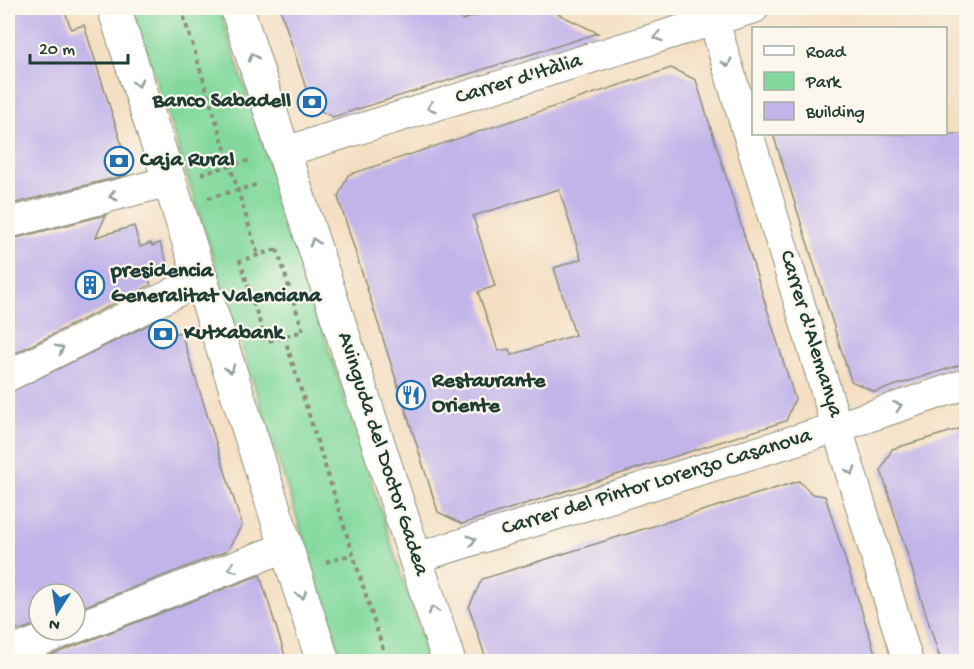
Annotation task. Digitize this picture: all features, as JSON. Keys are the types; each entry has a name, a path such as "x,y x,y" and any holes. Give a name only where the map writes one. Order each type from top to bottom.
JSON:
{"street":[{"path":"114,8 323,662"},
{"name":"Avinguda del Doctor Gadea","path":"237,8 449,662"},
{"name":"Carrer d'Itàlia","path":"284,152 712,14 753,8"},
{"name":"Carrer d'Alemanya","path":"712,14 908,662"},
{"path":"8,223 170,181"},
{"path":"8,376 202,279"},
{"name":"Carrer del Pintor Lorenzo Casanova","path":"416,558 838,427 966,384"},
{"path":"87,623 286,547"},
{"path":"8,653 37,642"}],"path":[{"path":"181,8 258,255"},
{"path":"277,249 303,331 284,336 266,342 240,261 277,249"},
{"path":"284,336 387,662"}],"green space":[{"path":"133,8 219,8 429,661 343,661"}],"building":[{"path":"8,8 64,8 71,29 84,25 129,168 126,175 8,205"},
{"path":"280,8 458,8 462,20 501,8 546,8 598,33 333,117 312,107"},
{"path":"671,68 696,80 795,399 786,421 462,524 438,512 338,197 348,175","holes":["559,189 581,259 554,268 575,335 511,355 509,349 498,351 478,292 495,286 473,216"]},
{"path":"966,134 966,363 875,392 851,381 773,135"},
{"name":"presidencia Generalitat Valenciana","path":"106,215 96,237 134,226 140,247 160,243 168,266 148,277 151,285 8,357 8,240"},
{"path":"162,318 164,326 170,323 172,334 181,332 242,525 227,551 87,605 87,582 27,582 27,628 21,630 8,627 8,393"},
{"path":"966,427 966,662 941,662 881,470 892,449"},
{"path":"799,481 812,494 825,496 878,662 487,662 469,607 482,579"},
{"path":"260,575 287,662 41,662 41,659"}],"place":[{"name":"Banco Sabadell","path":"312,102"},
{"name":"Caja Rural","path":"119,161"},
{"name":"presidencia Generalitat Valenciana","path":"90,285"},
{"name":"Kutxabank","path":"163,334"},
{"name":"Restaurante Oriente","path":"411,395"}]}
